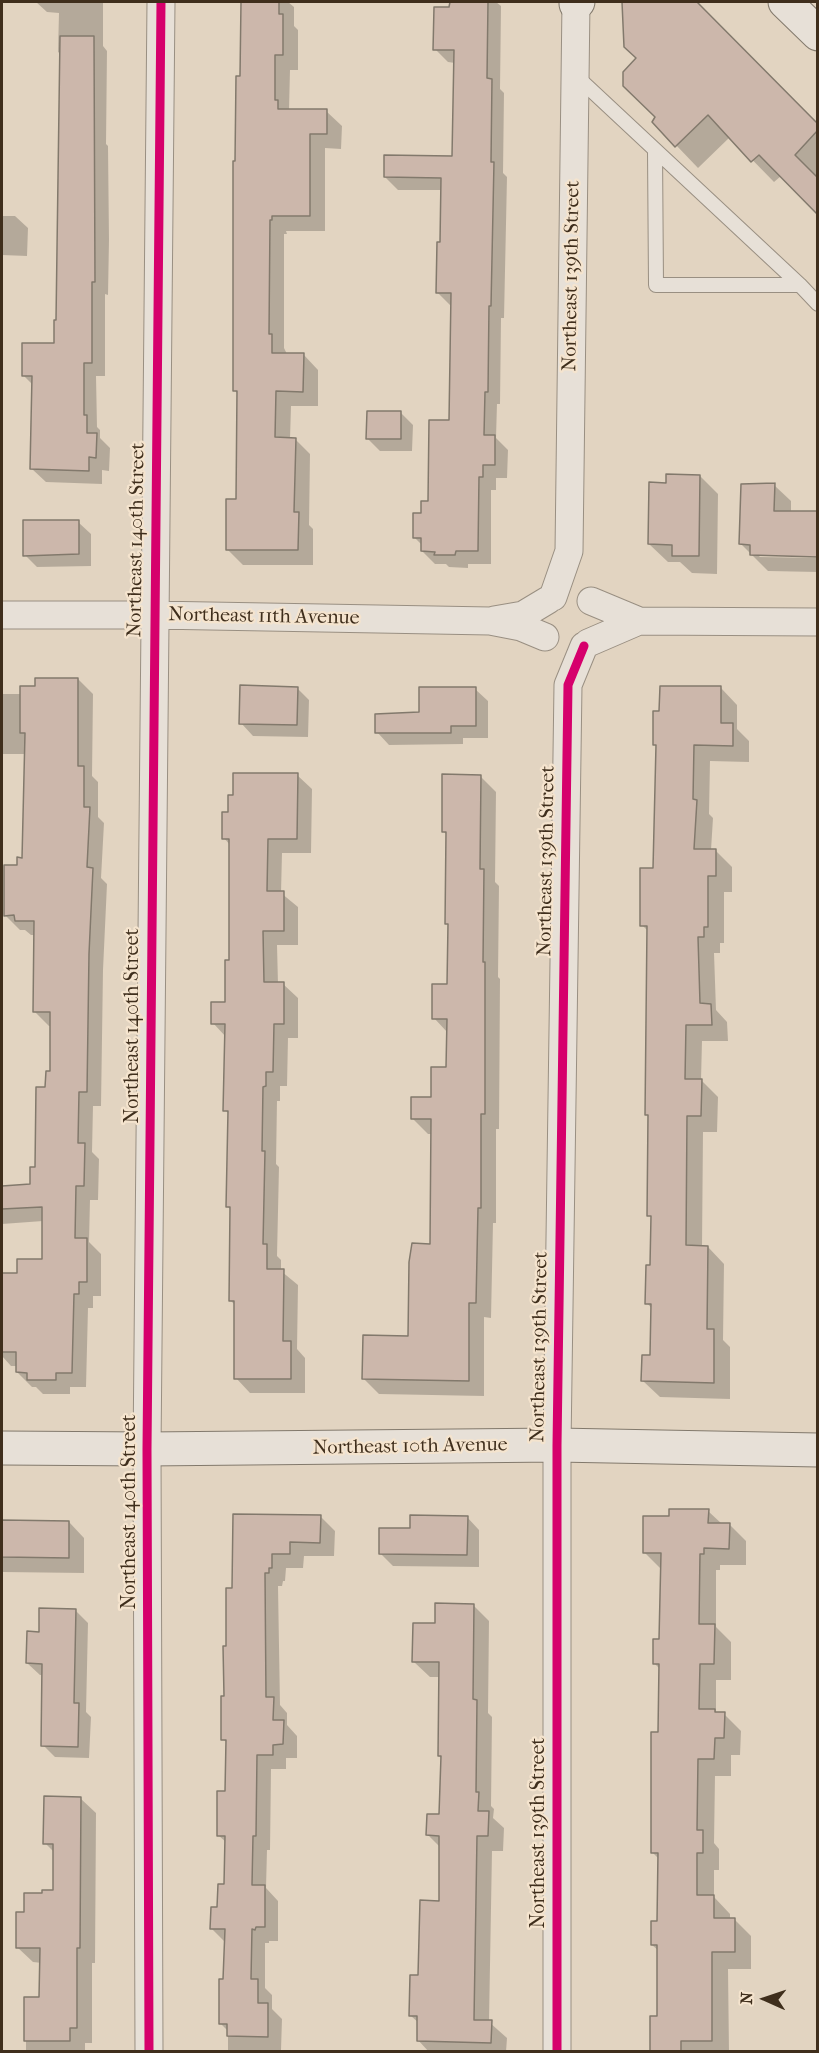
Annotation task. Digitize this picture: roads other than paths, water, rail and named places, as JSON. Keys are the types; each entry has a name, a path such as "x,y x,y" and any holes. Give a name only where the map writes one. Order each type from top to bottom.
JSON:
{"street":[{"name":"Northeast 140th Street","path":"149,2052 147,1449 161,2"},
{"name":"Northeast 139th Street","path":"551,599 569,551 577,2"},
{"path":"785,2 818,34"},
{"name":"Northeast 139th Street","path":"569,551 589,600"},
{"path":"639,621 574,592 565,592 551,599 543,609 540,618 541,628 547,639 561,649 571,650 639,621 818,622"},
{"name":"Northeast 11th Avenue","path":"490,621 523,615 551,599"},
{"path":"586,644 594,636 598,618 589,600"},
{"name":"Northeast 11th Avenue","path":"2,615 154,615 490,621 521,627 547,639"},
{"name":"Northeast 139th Street","path":"547,639 568,685"},
{"name":"Northeast 139th Street","path":"556,2052 557,1445 568,685 586,644"},
{"name":"Northeast 10th Avenue","path":"2,1448 557,1445 818,1450"}],"lane":[{"path":"575,74 818,304"},
{"path":"655,150 656,285 800,285"}]}
